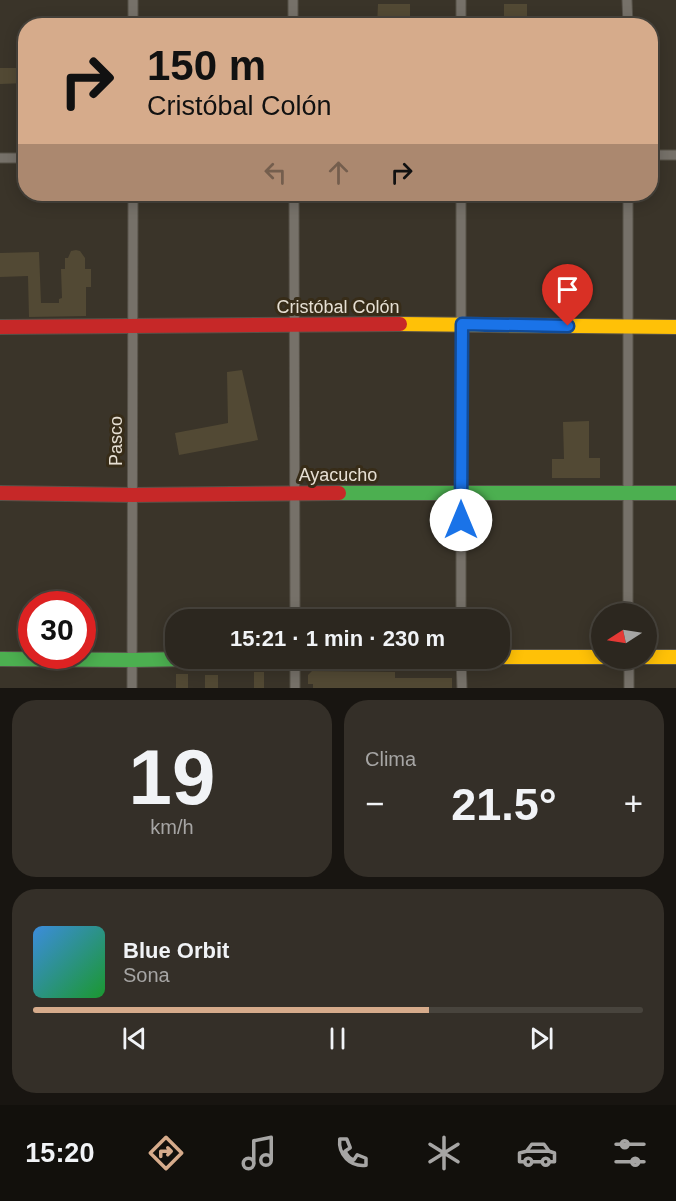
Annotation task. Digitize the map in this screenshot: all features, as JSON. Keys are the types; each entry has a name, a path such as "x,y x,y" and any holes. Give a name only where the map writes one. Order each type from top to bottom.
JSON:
{"main road":[{"name":"Cristóbal Colón","path":"0,327 462,324 676,327"},
{"name":"Ayacucho","path":"0,493 132,495 676,493"},
{"path":"510,657 591,657"},
{"path":"657,657 676,657"},
{"path":"0,659 165,659"}],"street":[{"path":"133,0 133,18"},
{"path":"293,0 293,18"},
{"path":"461,0 461,18"},
{"path":"627,0 627,18"},
{"path":"658,155 676,155"},
{"path":"0,158 18,158"},
{"name":"Pasco","path":"132,688 133,201"},
{"path":"294,201 294,609"},
{"path":"461,201 461,609"},
{"path":"628,201 628,603"},
{"path":"295,669 295,688"},
{"path":"461,669 462,688"},
{"path":"629,669 629,688"}],"building":[{"path":"378,4 410,4 410,18 377,18"},
{"path":"504,4 527,4 527,18 504,18"},
{"path":"0,68 18,68 18,83 0,84"},
{"path":"71,251 80,251 85,258 85,269 91,269 91,287 86,287 86,316 29,317 28,276 0,277 0,253 39,252 41,303 59,303 59,299 62,298 61,269 65,269 65,258 68,258"},
{"path":"242,370 258,440 179,455 175,433 228,423 227,372"},
{"path":"589,421 589,458 600,458 600,478 552,478 552,459 564,459 563,422"},
{"path":"312,671 395,672 395,678 452,678 452,688 313,688 313,684 308,684 308,675"},
{"path":"254,672 264,672 264,688 254,688"},
{"path":"176,674 188,674 188,688 176,688"},
{"path":"205,675 218,675 218,688 205,688"}],"traffic: fast":[{"path":"339,493 676,493"},
{"path":"0,659 165,659"}],"traffic: slow":[{"path":"400,324 676,327"},
{"path":"510,657 591,657"},
{"path":"657,657 676,657"}],"traffic: jam":[{"path":"0,327 400,324"},
{"path":"0,493 133,495 339,493"}],"route":[{"path":"461,520 462,324 568,326"}]}
